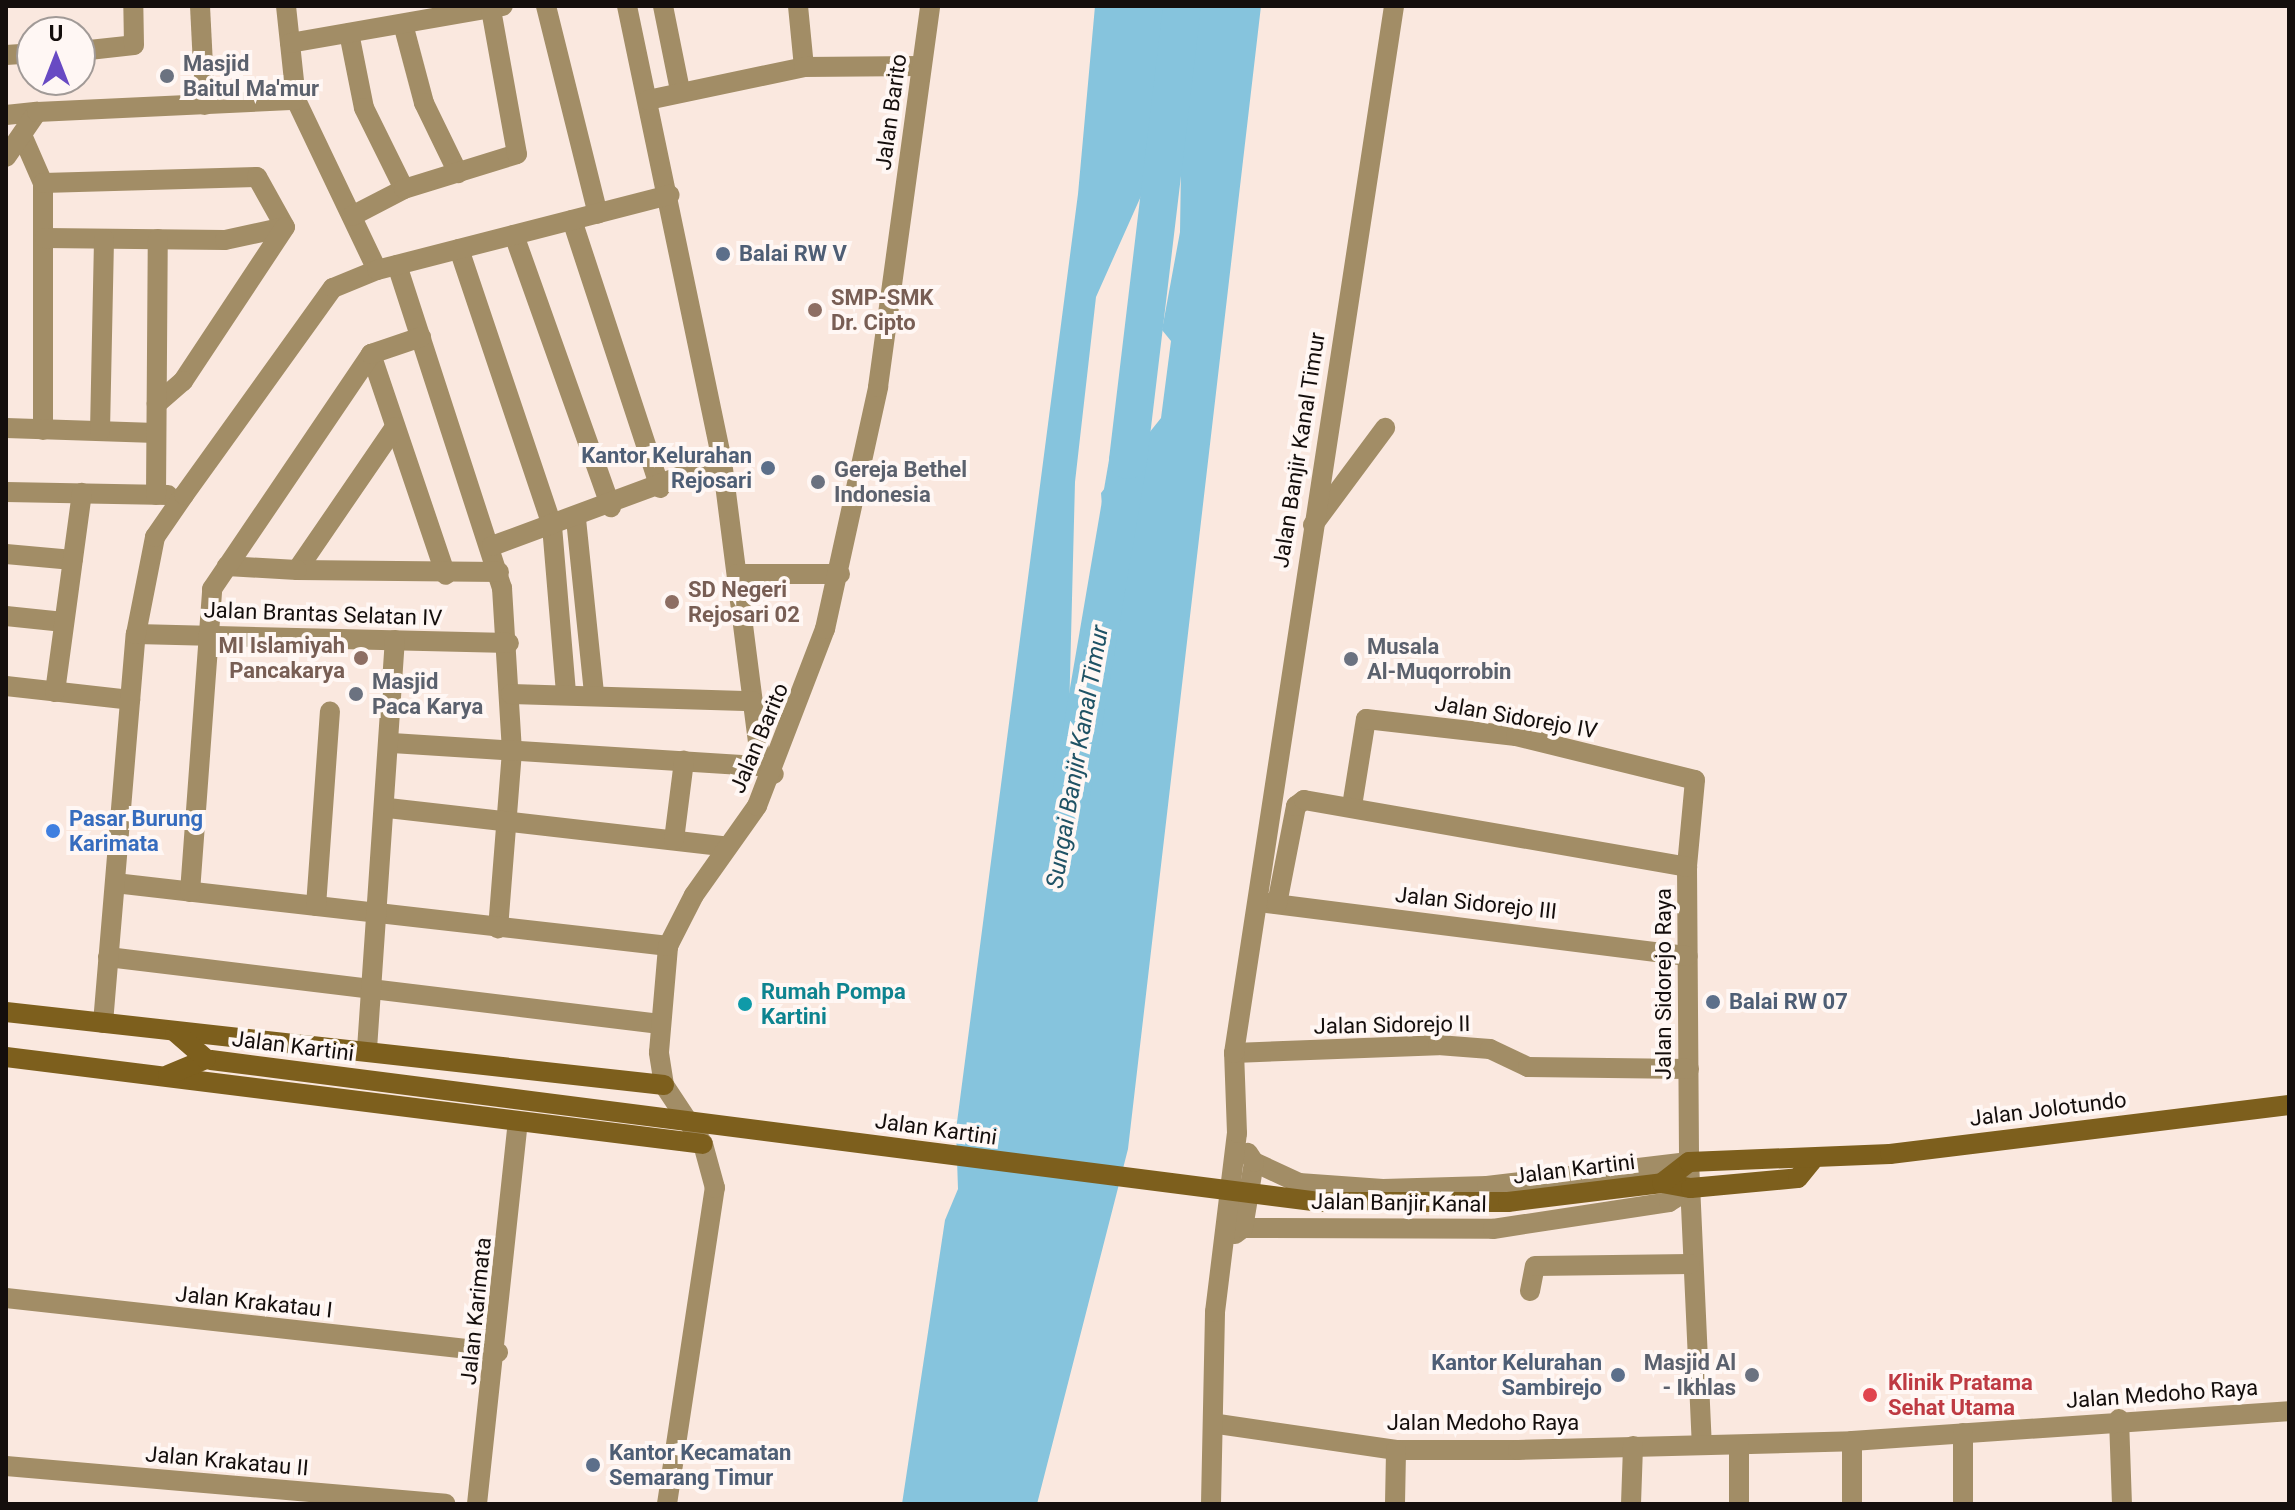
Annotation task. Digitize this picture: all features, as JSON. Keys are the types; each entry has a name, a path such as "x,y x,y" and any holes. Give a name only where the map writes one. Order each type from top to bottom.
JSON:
{"main road":[{"name":"Jalan Kartini","path":"6,1012 175,1032 367,1049 664,1085"},
{"name":"Jalan Kartini","path":"175,1032 208,1060"},
{"name":"Jalan Kartini","path":"6,1057 703,1144"},
{"name":"Jalan Kartini","path":"168,1075 208,1060 1319,1202 1508,1202 1662,1183"},
{"name":"Jalan Jolotundo","path":"1689,1162 1793,1153 1812,1161 2289,1105"},
{"name":"Jalan Jolotundo","path":"1662,1183 1691,1188 1798,1178 1812,1161"},
{"path":"1662,1183 1689,1162"}],"street":[{"path":"96,49 134,45 133,6"},
{"path":"200,6 205,105"},
{"path":"286,6 296,100 377,270"},
{"path":"546,6 598,214"},
{"path":"392,743 684,761 767,770 753,701 722,461 670,195 627,6"},
{"path":"663,6 680,90"},
{"path":"798,6 804,67"},
{"name":"Jalan Barito","path":"667,1504 715,1188 703,1144 664,1085 660,1024 668,946 728,847 767,770 840,574 878,387 930,6"},
{"name":"Jalan Banjir Kanal Timur","path":"1268,903 1311,529 1394,6"},
{"path":"290,43 497,8 518,150 404,189 352,216"},
{"path":"403,24 424,103 458,173"},
{"path":"349,33 364,108 404,189"},
{"path":"648,100 680,90 804,67 921,66"},
{"path":"6,115 296,100"},
{"path":"6,157 37,112"},
{"path":"22,135 43,183 43,430"},
{"path":"43,183 257,177 285,227"},
{"path":"103,1023 136,634 155,537 324,297 377,270 670,195"},
{"path":"572,220 660,488"},
{"path":"45,238 225,240 285,227"},
{"path":"157,404 183,381 285,227"},
{"path":"514,235 611,507"},
{"path":"100,431 104,239"},
{"path":"156,495 158,239"},
{"path":"459,249 552,526 566,693"},
{"path":"397,265 499,572 509,643 512,751 498,928"},
{"path":"190,892 208,599 227,566 371,354 421,337"},
{"path":"371,354 446,575"},
{"path":"297,570 395,427"},
{"path":"6,428 156,433"},
{"path":"1311,529 1385,428"},
{"path":"492,546 611,507 722,461"},
{"path":"6,492 184,495"},
{"path":"55,692 82,493"},
{"path":"576,519 594,692"},
{"path":"6,554 73,560"},
{"path":"227,566 446,575 499,572"},
{"path":"737,574 840,574"},
{"path":"6,616 64,622"},
{"name":"Jalan Brantas Selatan IV","path":"136,634 509,643"},
{"path":"367,1049 382,914 395,640"},
{"path":"6,686 130,700"},
{"path":"511,694 594,692 753,701"},
{"path":"316,906 330,712"},
{"name":"Jalan Sidorejo IV","path":"1352,806 1366,719 1516,736 1695,780"},
{"path":"674,840 684,761"},
{"name":"Jalan Sidorejo Raya","path":"1691,1188 1687,867 1695,780"},
{"path":"1211,1504 1218,1424 1215,1312 1237,1133 1234,1053 1268,903 1296,806 1304,800 1352,806 1687,867"},
{"path":"388,808 728,847"},
{"path":"115,883 668,946"},
{"name":"Jalan Sidorejo III","path":"1268,903 1688,956"},
{"path":"108,957 660,1024"},
{"name":"Jalan Sidorejo II","path":"1234,1053 1438,1045 1490,1049 1528,1067 1689,1069"},
{"name":"Jalan Karimata","path":"477,1504 498,1352 518,1122"},
{"path":"1222,1244 1243,1228 1254,1162 1237,1133"},
{"name":"Jalan Banjir Kanal","path":"1254,1162 1299,1183 1383,1189 1487,1186 1689,1162"},
{"path":"1691,1188 1690,1264 1702,1445"},
{"name":"Jalan Banjir Kanal","path":"1243,1228 1493,1229 1669,1202 1691,1188"},
{"path":"1530,1291 1535,1266 1690,1264"},
{"name":"Jalan Krakatau I","path":"6,1298 498,1352"},
{"name":"Jalan Medoho Raya","path":"1218,1424 1396,1450 1852,1441 2119,1419 2289,1411"},
{"path":"2119,1419 2122,1504"},
{"path":"1963,1433 1963,1504"},
{"path":"1852,1441 1852,1504"},
{"path":"1739,1445 1739,1504"},
{"path":"1631,1504 1633,1446"},
{"path":"1395,1504 1396,1450"},
{"name":"Jalan Krakatau II","path":"6,1466 445,1504"}],"water":[{"path":"1095,6 1261,6 1128,1149 1037,1504 902,1504 945,1220 958,1189 956,1130 1078,194","holes":["1173,91 1182,99 1180,232 1162,330 1171,341 1161,418 1101,493 1110,613 1089,648 1088,735 1068,755 1075,482 1096,297 1162,149"]}],"waterway":[{"name":"Sungai Banjir Kanal Timur","path":"1071,795 1128,460 1182,6"}],"place":[{"name":"Masjid Baitul Ma'mur","path":"167,76"},
{"name":"Balai RW V","path":"723,254"},
{"name":"SMP-SMK Dr. Cipto","path":"815,310"},
{"name":"Kantor Kelurahan Rejosari","path":"768,468"},
{"name":"Gereja Bethel Indonesia","path":"818,482"},
{"name":"SD Negeri Rejosari 02","path":"672,602"},
{"name":"MI Islamiyah Pancakarya","path":"361,658"},
{"name":"Musala Al-Muqorrobin","path":"1351,659"},
{"name":"Masjid Paca Karya","path":"356,694"},
{"name":"Pasar Burung Karimata","path":"53,831"},
{"name":"Balai RW 07","path":"1713,1002"},
{"name":"Rumah Pompa Kartini","path":"745,1004"},
{"name":"Kantor Kelurahan Sambirejo","path":"1618,1375"},
{"name":"Masjid Al - Ikhlas","path":"1752,1375"},
{"name":"Klinik Pratama Sehat Utama","path":"1870,1395"},
{"name":"Kantor Kecamatan Semarang Timur","path":"593,1465"}]}
